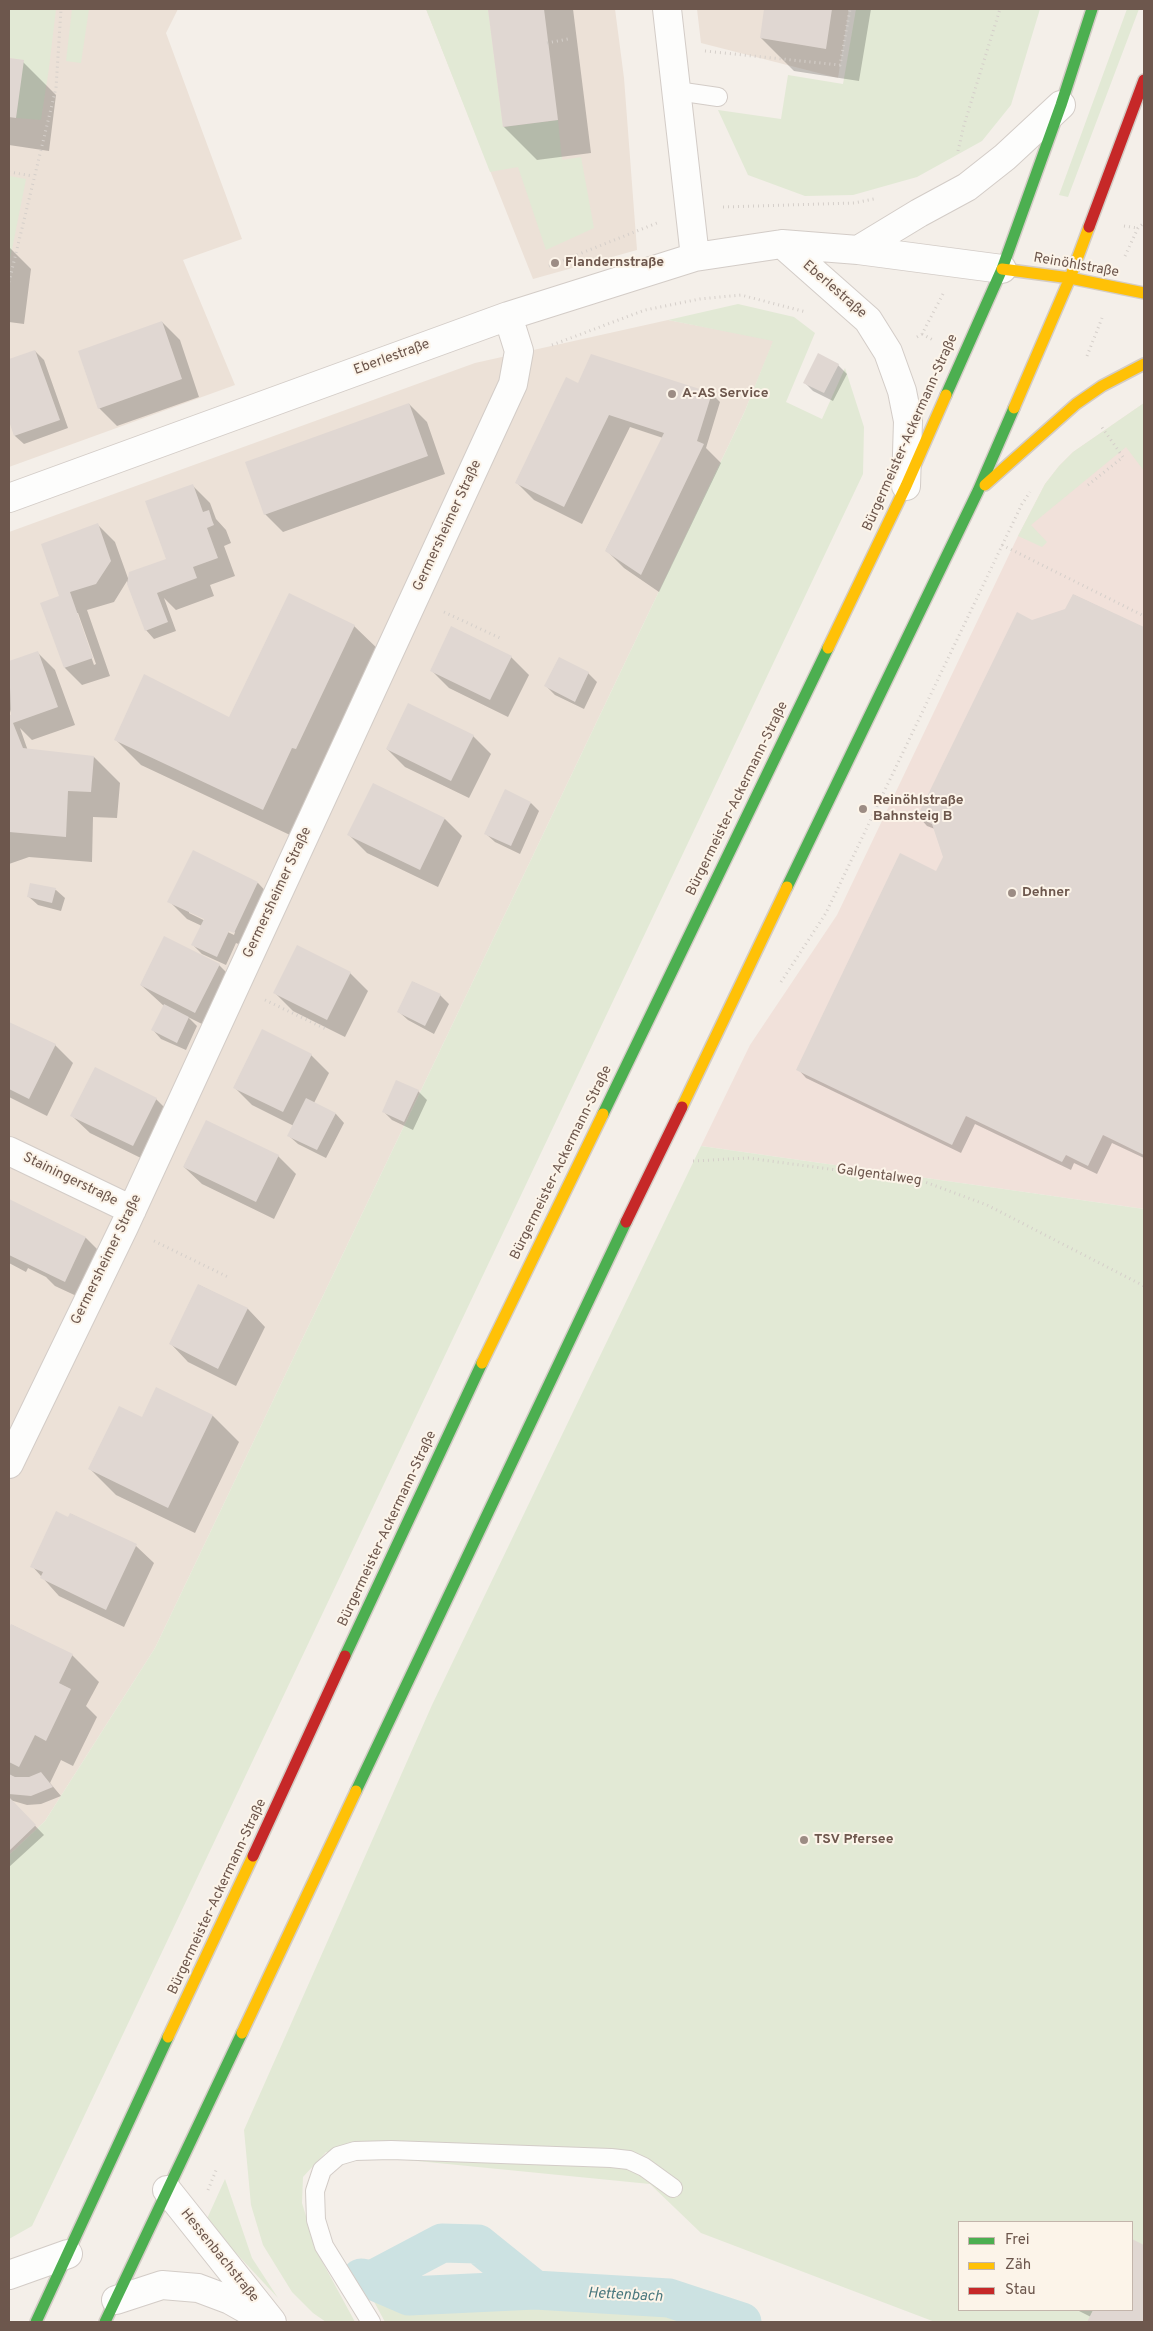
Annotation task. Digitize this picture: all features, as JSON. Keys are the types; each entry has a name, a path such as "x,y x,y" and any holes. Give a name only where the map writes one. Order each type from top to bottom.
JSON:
{"main road":[{"name":"Bürgermeister-Ackermann-Straße","path":"36,2322 469,1390 906,486 1002,269 1061,105 1092,9"},
{"path":"111,2311 589,1299 978,491 1070,278 1144,80"},
{"path":"1138,98 1144,119"},
{"name":"Reinöhlstraße","path":"1002,269 1070,278 1144,293"},
{"path":"978,491 1076,404 1102,386 1144,364"}],"street":[{"path":"668,9 695,257"},
{"path":"858,250 919,213 967,187 1004,157 1061,105"},
{"name":"Eberlestraße","path":"782,244 868,320 888,352 902,391 908,421 906,486"},
{"name":"Eberlestraße","path":"9,498 508,316 695,257 782,244 858,250 1002,269"},
{"name":"Germersheimer Straße","path":"9,1464 128,1218 513,384 519,351 508,316"},
{"name":"Stainingerstraße","path":"9,1151 128,1218"},
{"name":"Hessenbachstraße","path":"167,2190 271,2322"},
{"path":"9,2275 68,2254"},
{"name":"Hessenbachstraße","path":"111,2311 162,2285 198,2288 230,2300 271,2322"}],"lane":[{"path":"677,91 718,97"},
{"path":"372,2322 324,2246 316,2220 315,2191 322,2170 338,2156 355,2151 391,2150 611,2158 629,2160 644,2167 673,2188"}],"path":[{"path":"9,282 33,176 56,88 61,9"},
{"path":"672,48 840,65 850,9"},
{"path":"956,160 964,125 1000,9"},
{"path":"547,43 568,39"},
{"path":"9,172 33,176"},
{"path":"690,209 854,203 880,198"},
{"path":"1138,228 1144,223"},
{"path":"645,310 700,298 740,295 803,310 810,316"},
{"path":"1088,485 1123,457 1097,419"},
{"path":"1002,545 1144,616"},
{"path":"414,598 500,638"},
{"path":"236,986 328,1030"},
{"name":"Galgentalweg","path":"690,1161 748,1158 925,1182 987,1205 1144,1286"},
{"path":"128,1218 230,1278"}],"shaded area":[{"path":"9,9 178,9 166,33 242,239 183,260 235,385 9,467"},
{"path":"426,9 615,9 624,78 637,250 533,279"},
{"path":"697,9 849,9 838,78 701,43"},
{"path":"668,320 774,340 744,413 155,1648 45,1821 9,1855 9,532 475,363"},
{"name":"Dehner","path":"1144,403 1144,1209 701,1146 750,1045 837,915 1018,536 1045,484 1073,452"}],"green space":[{"path":"9,9 56,9 41,120 16,118 23,60 9,58"},
{"path":"72,9 89,9 81,63 66,61"},
{"path":"426,9 488,9 503,127 558,120 562,160 581,157 594,228 546,250 518,167 490,172"},
{"path":"856,9 1040,9 1011,105 982,141 917,177 853,195 805,196 748,175 718,110 781,119 788,75 843,84"},
{"path":"1127,9 1139,9 1068,197 1059,195"},
{"path":"9,176 26,179 9,264"},
{"path":"738,304 794,317 815,333 786,402 822,419 845,368 864,427 863,474 32,2226 9,2239 9,1855 45,1821 155,1648 744,413 773,341 668,320"},
{"path":"1144,403 1144,471 1126,447 1031,525 1047,542 1042,547 1018,536 1045,484 1059,466 1073,452"},
{"name":"TSV Pfersee","path":"701,1146 1144,1209 1144,2322 935,2322 701,2233 650,2184 326,2152 303,2177 302,2203 317,2252 355,2322 326,2322 313,2313 292,2292 263,2245 251,2205 244,2130 432,1705"},
{"path":"225,2179 252,2258 278,2298 206,2221"},
{"path":"371,2296 422,2302 667,2305 722,2322 385,2322"}],"building":[{"path":"488,9 544,9 558,120 503,127"},
{"path":"764,9 832,9 826,49 760,38"},
{"path":"9,58 24,60 16,118 9,117"},
{"path":"162,321 182,379 98,409 78,351"},
{"path":"35,350 60,420 14,436 9,421 9,359"},
{"path":"818,353 839,364 824,393 803,383"},
{"path":"591,354 712,393 697,441 704,444 641,575 605,551 664,433 609,415 564,507 515,483 566,377 578,383"},
{"path":"409,403 428,456 264,515 245,462"},
{"path":"193,484 203,512 209,510 214,525 207,528 218,558 193,567 197,578 157,593 168,622 145,631 127,584 129,572 166,559 145,501"},
{"path":"98,523 111,561 96,584 70,592 93,658 64,668 40,603 59,596 41,544"},
{"path":"289,593 355,625 296,749 292,748 263,810 114,740 144,674 229,717"},
{"name":"Dehner","path":"1073,594 1144,627 1144,1155 1103,1135 1088,1166 1066,1155 1062,1162 966,1116 952,1145 796,1070 900,853 936,871 943,857 932,824 917,817 1017,612 1032,620 1065,609"},
{"path":"451,626 512,656 490,700 430,671"},
{"path":"38,651 58,707 13,723 23,748 94,756 91,792 68,791 66,837 9,832 9,715 11,715 9,661"},
{"path":"559,657 589,672 575,702 544,686"},
{"path":"408,703 474,735 451,781 386,749"},
{"path":"373,783 445,818 420,870 347,835"},
{"path":"505,789 531,802 511,846 484,834"},
{"path":"193,850 258,882 234,933 229,931 217,957 191,945 204,919 167,902"},
{"path":"30,883 56,888 52,903 27,897"},
{"path":"164,936 220,964 195,1013 140,985"},
{"path":"297,945 351,972 327,1020 273,993"},
{"path":"412,981 441,994 425,1026 397,1012"},
{"path":"164,1004 189,1017 177,1043 151,1030"},
{"path":"9,1022 56,1044 29,1099 9,1089"},
{"path":"262,1029 312,1054 283,1112 233,1088"},
{"path":"95,1067 157,1098 133,1146 70,1116"},
{"path":"396,1080 419,1090 404,1122 382,1112"},
{"path":"306,1098 336,1113 317,1150 287,1136"},
{"path":"206,1120 279,1155 256,1202 183,1167"},
{"path":"9,1199 86,1237 65,1282 9,1255"},
{"path":"198,1284 248,1308 218,1369 169,1344"},
{"path":"156,1387 213,1415 168,1508 88,1469 119,1406 142,1417"},
{"path":"56,1511 68,1517 70,1513 137,1544 106,1610 40,1578 43,1572 30,1567"},
{"path":"11,1624 73,1654 59,1683 71,1689 46,1741 35,1735 19,1767 9,1762 9,1628"},
{"path":"41,1772 53,1787 31,1796 9,1794 9,1774 15,1777 29,1777"},
{"path":"9,1797 36,1825 9,1851"},
{"path":"1133,2240 1144,2245 1144,2322 1087,2322 1092,2311 1133,2311"}],"waterway":[{"name":"Hettenbach","path":"372,2280 442,2243 478,2244 535,2290 669,2298 742,2322"},
{"name":"Hettenbach","path":"361,2278 372,2280 409,2296 535,2290"}],"traffic: fast":[{"path":"946,395 1002,269 1061,105 1092,9"},
{"path":"787,887 978,491 1014,408"},
{"path":"603,1114 828,648"},
{"path":"356,1791 626,1222"},
{"path":"345,1656 482,1363"},
{"path":"105,2322 242,2033"},
{"path":"36,2322 168,2037"}],"traffic: slow":[{"path":"1014,408 1070,278 1089,227"},
{"path":"1002,269 1070,278 1144,293"},
{"path":"985,485 1076,404 1102,386 1144,364"},
{"path":"828,648 906,486 946,395"},
{"path":"682,1107 787,887"},
{"path":"482,1363 603,1114"},
{"path":"242,2033 356,1791"},
{"path":"168,2037 253,1856"}],"traffic: jam":[{"path":"1089,227 1144,80"},
{"path":"626,1222 682,1107"},
{"path":"253,1856 345,1656"}],"place":[{"name":"Flandernstraße","path":"555,263"},
{"name":"A-AS Service","path":"672,394"},
{"name":"Reinöhlstraße Bahnsteig B","path":"863,809"},
{"name":"Dehner","path":"1012,893"},
{"name":"TSV Pfersee","path":"804,1840"}]}
